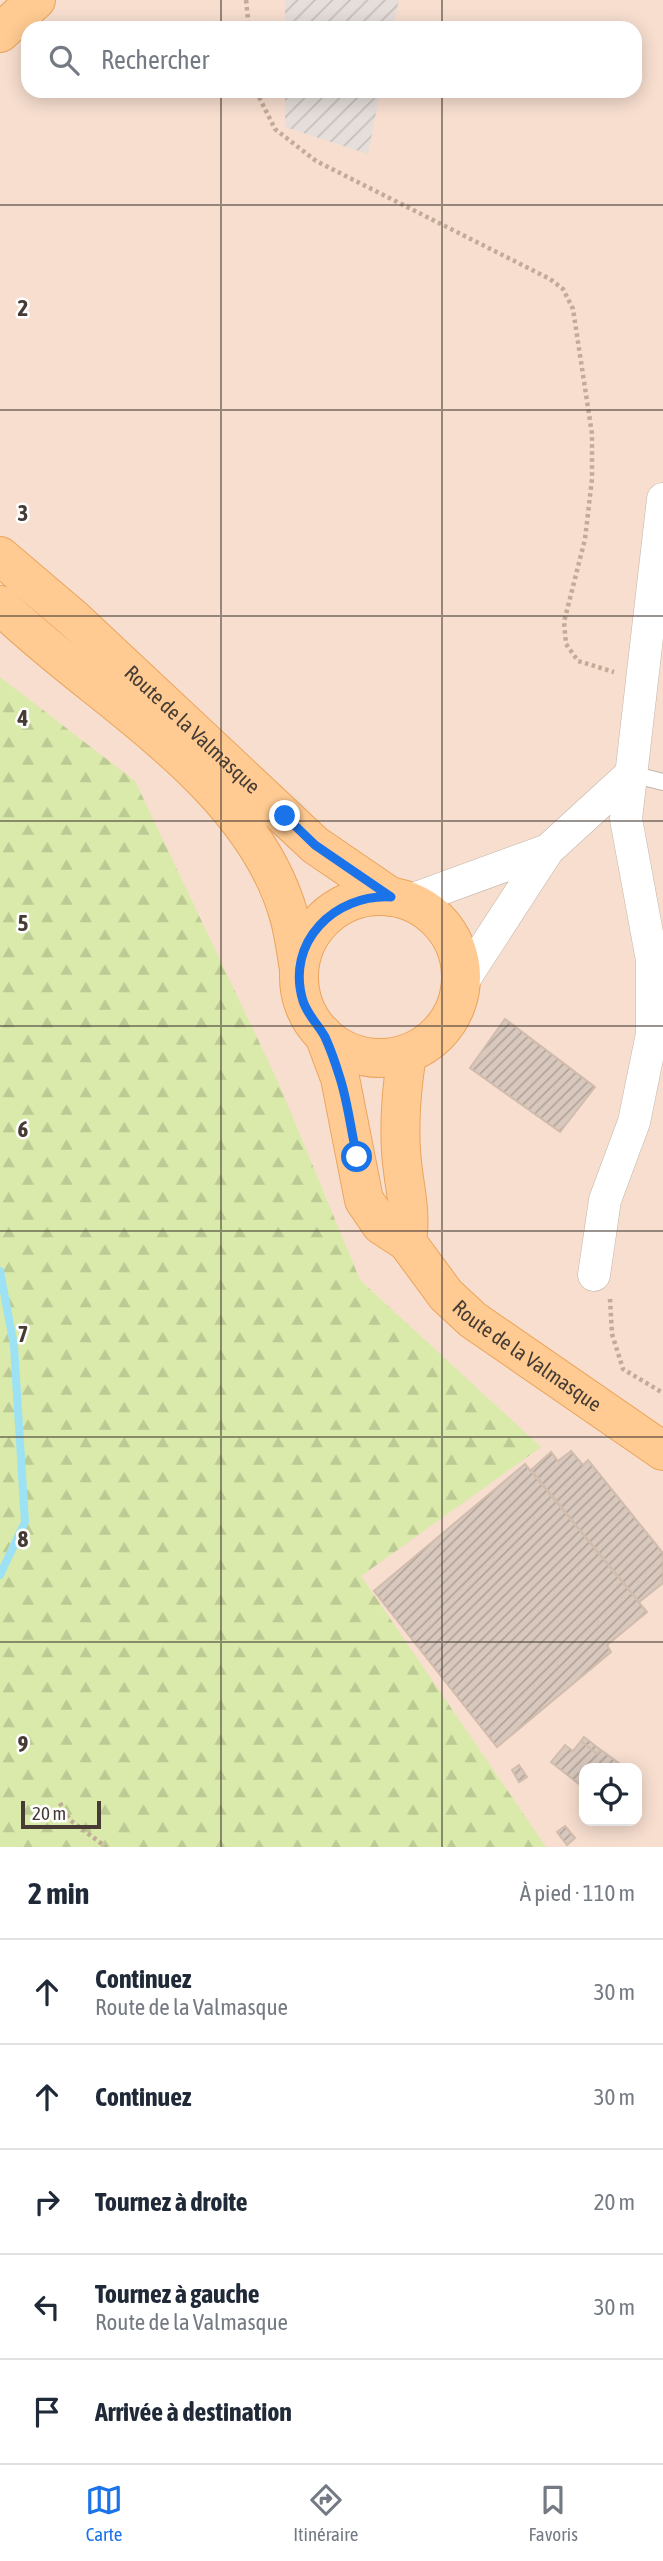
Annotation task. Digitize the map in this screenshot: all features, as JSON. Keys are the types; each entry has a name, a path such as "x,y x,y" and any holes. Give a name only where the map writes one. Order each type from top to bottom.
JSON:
{"main road":[{"path":"0,33 36,0"},
{"name":"Route de la Valmasque","path":"0,556 93,636 315,845 399,899"},
{"name":"Route de la Valmasque","path":"0,605 24,629 150,730 219,796 256,847 274,880 289,916 300,972"},
{"path":"377,896 399,899 434,916 448,934 458,954 461,984 458,1000 444,1027 421,1047 393,1057 363,1057 336,1045 324,1035 307,1012 300,986 300,972 307,943 324,919 348,903 377,896"},
{"name":"Route de la Valmasque","path":"324,1035 340,1078 364,1200 381,1225 407,1242 446,1295 472,1320 663,1451"},
{"path":"407,1054 402,1090 401,1149 411,1214 407,1242"}],"street":[{"path":"594,1275 605,1200 634,1122 654,1080 652,960 626,819 663,499"},
{"path":"461,984 548,850 631,774"},
{"path":"399,899 548,850"}],"lane":[{"path":"631,774 663,782"}],"path":[{"path":"246,0 248,21"},
{"path":"260,98 275,129 316,161 550,279 563,289 573,309 592,434 592,478 585,539 564,622 566,644 578,661 626,674"},
{"path":"60,1803 71,1820 106,1847"}],"shaded area":[{"path":"0,0 663,0 663,1847 0,1847"},
{"path":"285,0 399,0 394,21 285,21"},
{"path":"285,98 379,98 368,154 285,127"}],"green space":[{"path":"0,677 135,781 279,1084 360,1280 541,1447 361,1576 546,1847 0,1847"}],"building":[{"path":"505,1019 595,1087 560,1132 470,1068"},
{"path":"571,1451 583,1465 588,1460 663,1553 663,1583 639,1602 531,1470 551,1452 558,1461"},
{"path":"525,1464 647,1612 607,1645 611,1652 497,1747 374,1591"},
{"path":"584,1737 601,1750 597,1754 581,1741"},
{"path":"581,1741 597,1754 601,1750 619,1763 579,1763 579,1784 551,1762 565,1745 573,1751"},
{"path":"519,1765 527,1777 519,1782 512,1770"},
{"path":"565,1826 575,1838 567,1845 557,1832"}],"waterway":[{"path":"0,1271 14,1346 25,1522 0,1575"}],"route":[{"path":"285,816 315,845 391,897 362,898 335,910 324,919 307,943 300,972 300,986 307,1012 324,1035 340,1078 357,1157"}]}
